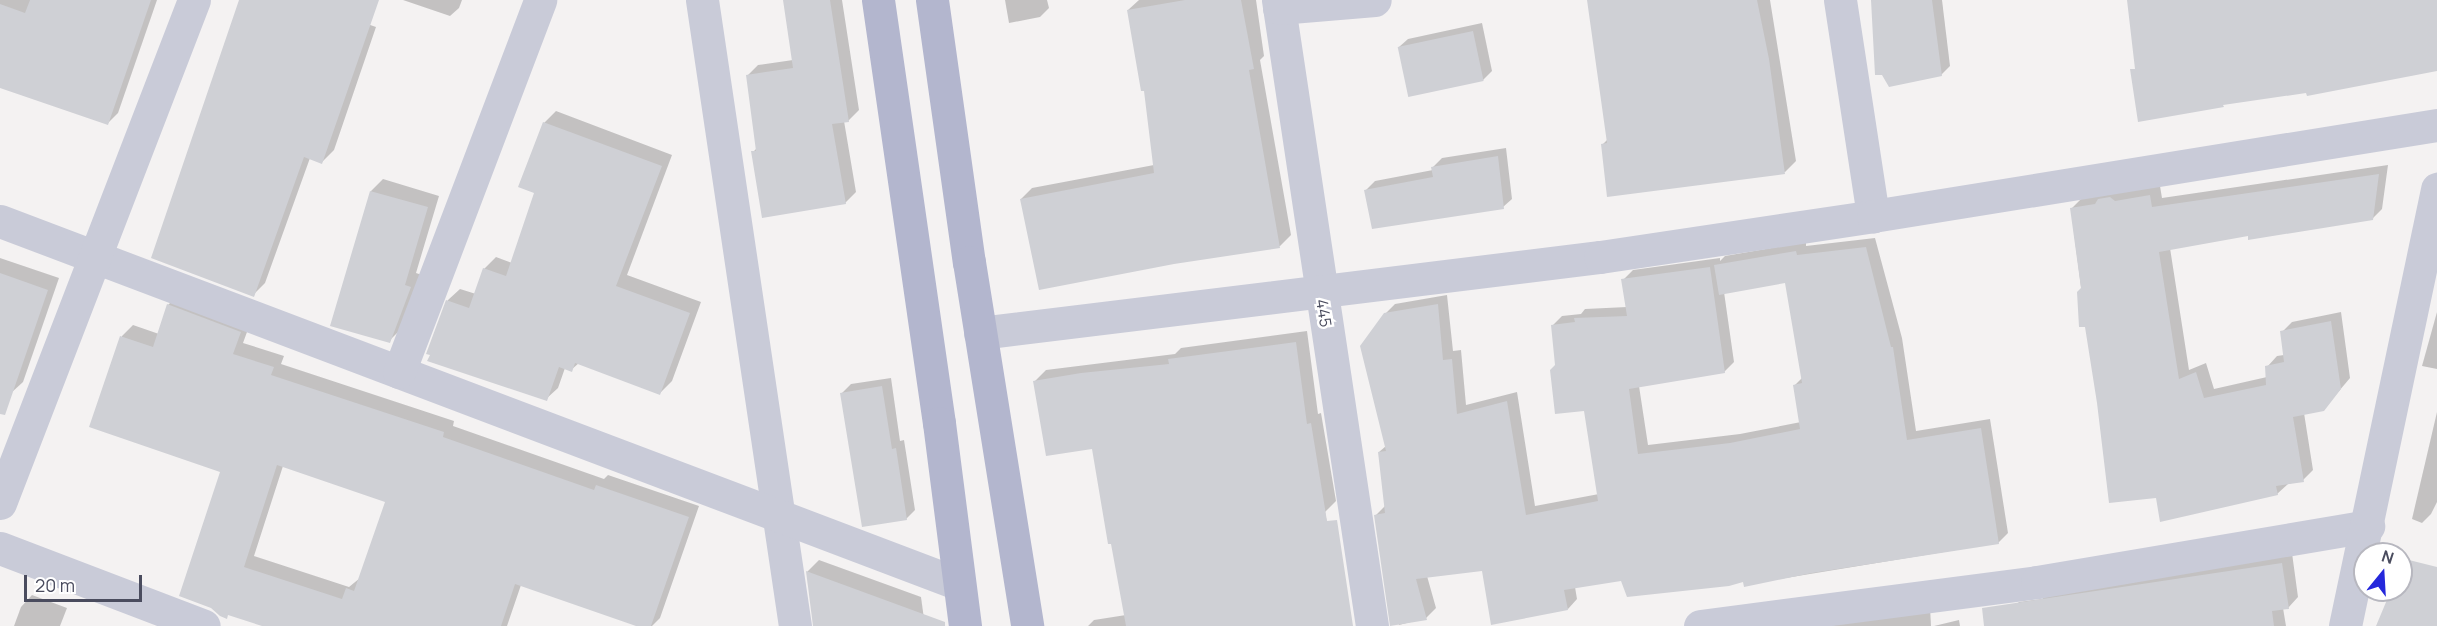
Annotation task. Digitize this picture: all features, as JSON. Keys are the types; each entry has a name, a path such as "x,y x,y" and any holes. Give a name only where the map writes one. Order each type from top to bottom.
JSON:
{"main road":[{"path":"878,0 939,423 965,626"},
{"path":"932,0 980,333 1027,626"}],"street":[{"path":"0,503 194,0"},
{"path":"399,372 540,0"},
{"path":"702,0 781,517 795,626"},
{"path":"1279,4 1375,0"},
{"path":"1840,0 1873,216"},
{"name":"445","path":"1279,4 1372,626"},
{"path":"980,333 1600,257 1873,216 2437,125"},
{"path":"2345,626 2368,526 2437,189"},
{"path":"0,221 959,585"},
{"path":"1700,626 2037,582 2368,526"},
{"path":"0,548 204,626"}],"building":[{"path":"30,0 151,0 108,125 0,88 0,4 25,13"},
{"path":"239,0 379,0 322,164 304,157 254,297 151,258"},
{"path":"783,0 830,0 849,122 832,124 846,204 762,218 751,151 756,151 746,75 793,68"},
{"path":"1185,0 1241,0 1254,69 1249,70 1280,248 1174,264 1039,290 1020,199 1154,173 1144,91 1141,91 1127,10"},
{"path":"1587,0 1757,0 1769,59 1785,174 1607,197 1601,144 1607,143"},
{"path":"1871,0 1932,0 1942,76 1889,87 1882,75 1875,75"},
{"path":"2127,0 2437,0 2437,71 2307,96 2306,93 2223,105 2224,107 2138,122 2130,69 2135,69"},
{"path":"1473,31 1484,81 1408,97 1398,47"},
{"path":"543,122 662,166 616,286 690,313 660,395 575,363 572,372 559,367 547,401 427,361 430,355 426,354 446,300 469,308 483,268 506,276 534,193 518,187"},
{"path":"1498,156 1504,209 1372,229 1364,190 1433,177 1431,167"},
{"path":"2379,174 2373,220 2248,240 2248,236 2159,252 2179,379 2196,372 2204,398 2266,385 2265,366 2284,362 2280,331 2331,321 2341,389 2324,411 2293,417 2304,482 2276,486 2278,495 2160,522 2156,498 2109,503 2085,327 2079,327 2077,292 2081,288 2070,208 2095,204 2098,199 2110,197 2115,201 2150,195 2152,207"},
{"path":"370,191 428,207 405,285 411,287 390,343 330,326"},
{"path":"1866,247 1891,347 1893,347 1907,440 1981,428 1999,544 1812,573 1744,587 1743,582 1729,586 1627,597 1621,581 1564,590 1568,610 1491,625 1482,571 1416,579 1427,620 1390,626 1374,515 1385,513 1378,452 1386,451 1360,346 1384,313 1438,304 1443,360 1452,359 1457,414 1507,401 1526,515 1598,501 1584,411 1555,414 1550,370 1555,365 1551,325 1575,322 1574,318 1627,316 1621,279 1710,267 1725,373 1629,389 1638,454 1730,443 1800,429 1793,385 1802,383 1785,283 1719,295 1714,265 1796,251 1797,255"},
{"path":"0,273 48,290 5,415 0,414"},
{"path":"167,304 241,332 233,354 274,367 271,375 444,432 443,437 594,490 596,485 689,517 651,626 636,626 515,584 501,626 262,626 228,615 227,619 211,608 179,596 220,472 89,427 120,336 153,347","holes":["277,465 385,502 354,591 346,588 342,599 244,567"]},
{"path":"1296,342 1307,424 1311,423 1327,521 1337,520 1353,626 1126,626 1111,544 1108,544 1092,449 1046,456 1033,381 1081,373 1169,364 1168,359"},
{"path":"882,386 892,449 896,448 907,520 862,527 840,393"},
{"path":"2413,561 2437,567 2437,626 2376,626 2386,602 2413,602"},
{"path":"2282,563 2289,609 2272,611 2274,626 1984,626 1982,608"},
{"path":"806,571 945,622 945,626 813,626"}]}
